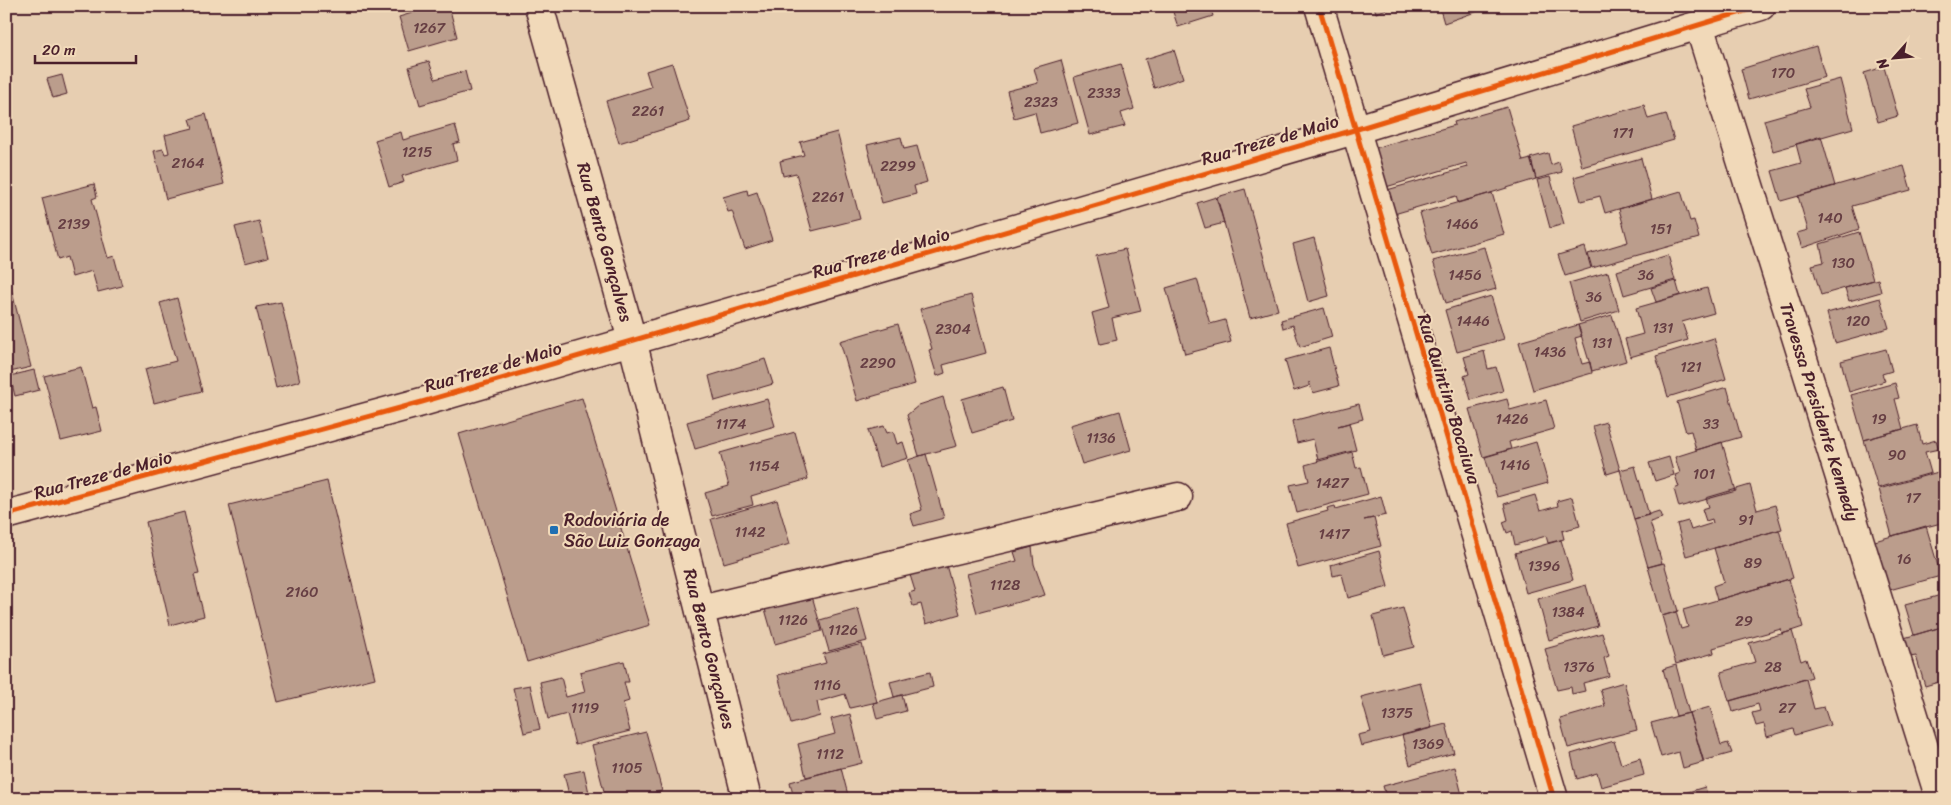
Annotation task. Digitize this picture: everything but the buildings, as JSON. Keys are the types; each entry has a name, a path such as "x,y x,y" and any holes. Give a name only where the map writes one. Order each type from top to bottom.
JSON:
{"street":[{"name":"Rua Bento Gonçalves","path":"539,6 632,340 747,799"},
{"name":"Rua Quintino Bocaiuva","path":"1319,6 1354,130 1554,799"},
{"name":"Rua Treze de Maio","path":"6,515 412,405 1354,130 1761,6"},
{"name":"Travessa Presidente Kennedy","path":"1699,25 1940,799"},
{"path":"700,610 1178,497"}],"cycle path":[{"path":"1319,6 1554,799"},
{"path":"6,515 422,402 1354,130 1761,6"}],"place":[{"name":"Rodoviária de São Luiz Gonzaga","path":"554,530"}]}
